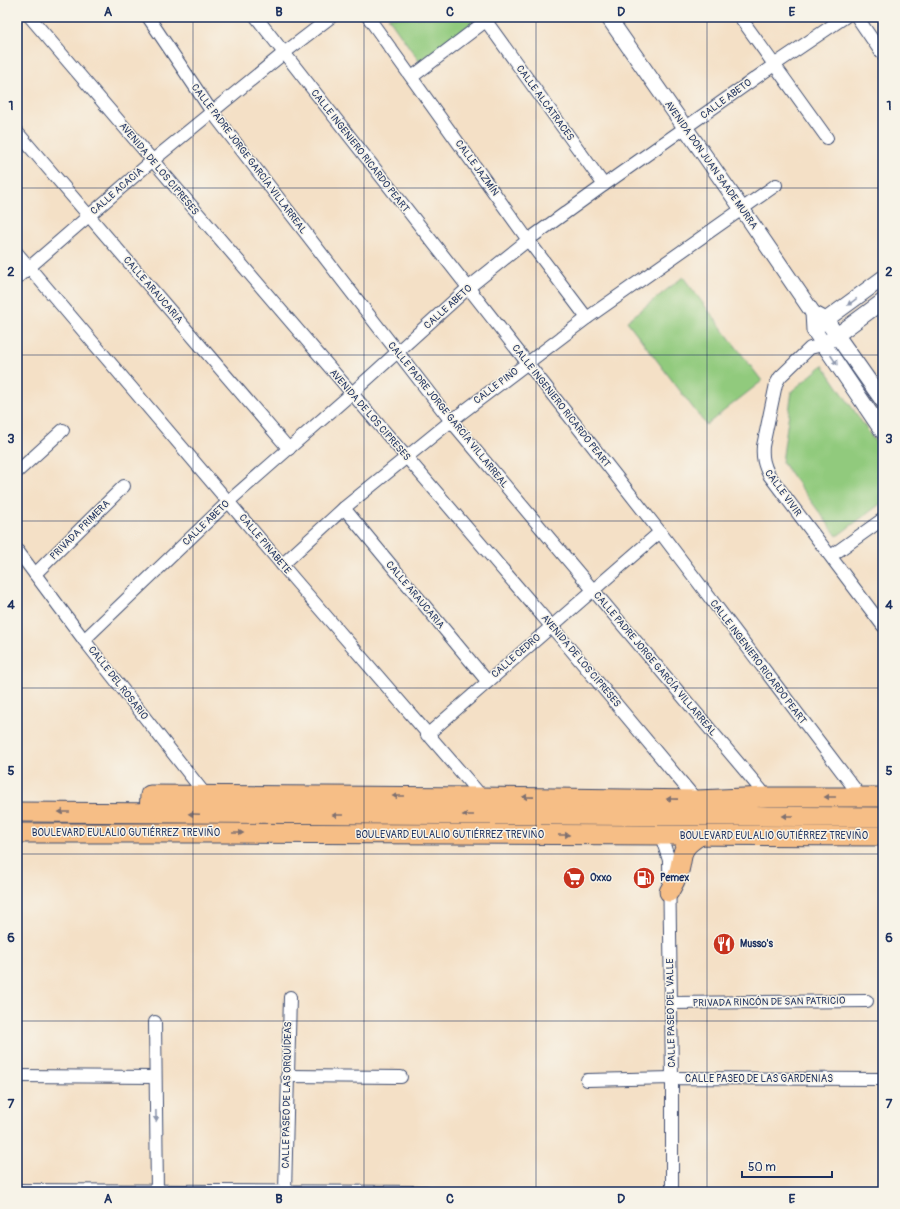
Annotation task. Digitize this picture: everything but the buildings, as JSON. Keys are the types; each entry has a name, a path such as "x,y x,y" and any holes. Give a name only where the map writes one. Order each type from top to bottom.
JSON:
{"main road":[{"name":"BOULEVARD EULALIO GUTIÉRREZ TREVIÑO","path":"149,812 150,795 697,800 767,797 883,797"},
{"name":"BOULEVARD EULALIO GUTIÉRREZ TREVIÑO","path":"17,812 619,816 883,816"},
{"path":"619,816 650,824 662,836"},
{"name":"BOULEVARD EULALIO GUTIÉRREZ TREVIÑO","path":"17,833 883,836"},
{"path":"669,892 679,872 682,854 686,846 698,836"}],"street":[{"name":"AVENIDA DE LOS CIPRESES","path":"30,17 551,626 697,800 706,816"},
{"name":"CALLE PADRE JORGE GARCÍA VILLARREAL","path":"148,17 212,112 397,353 451,421 767,797"},
{"name":"CALLE INGENIERO RICARDO PEART","path":"256,17 660,532 861,798"},
{"name":"CALLE ACACIA","path":"17,278 29,266 152,161 284,53 331,17"},
{"name":"CALLE JAZMÍN","path":"368,17 528,240 587,318"},
{"name":"AVENIDA DON JUAN SAADE MURRA","path":"608,17 813,313 826,320 883,401"},
{"path":"740,17 826,138"},
{"name":"CALLE ABETO","path":"84,640 229,501 351,394 468,288 528,240 604,185 845,17"},
{"path":"857,17 883,55"},
{"path":"412,77 489,19"},
{"name":"CALLE ALCATRACES","path":"489,19 604,185"},
{"name":"CALLE ARAUCARIA","path":"17,132 289,449"},
{"name":"CALLE PINO","path":"282,565 344,508 451,421 587,318 776,185"},
{"name":"CALLE PINABETE","path":"17,253 282,565 498,815"},
{"path":"814,330 883,278"},
{"path":"817,346 837,336 883,301"},
{"path":"813,313 817,346 883,432"},
{"name":"CALLE VIVIR","path":"817,346 783,374 776,384 763,446 762,456 764,466 769,476 883,626"},
{"path":"17,472 63,430"},
{"name":"PRIVADA PRIMERA","path":"35,574 124,486"},
{"name":"CALLE ARAUCARIA","path":"344,508 487,681"},
{"path":"831,556 883,519"},
{"name":"CALLE CEDRO","path":"427,734 660,532"},
{"name":"CALLE DEL ROSARIO","path":"17,550 84,640 220,814"},
{"name":"CALLE PASEO DEL VALLE","path":"662,836 669,860 672,1192"},
{"name":"CALLE PASEO DE LAS ORQUÍDEAS","path":"285,1191 290,997"},
{"name":"PRIVADA RINCÓN DE SAN PATRICIO","path":"671,1004 867,1001"},
{"path":"155,1022 157,1191"},
{"path":"17,1076 155,1077"},
{"path":"287,1076 401,1077"},
{"name":"CALLE PASEO DE LAS GARDENIAS","path":"587,1080 672,1078 883,1079"},
{"path":"17,1190 426,1192"}],"green space":[{"path":"388,17 481,17 419,61"},
{"path":"683,277 762,381 706,425 627,321"},
{"path":"823,365 883,453 883,502 837,536 782,462 792,391"}],"place":[{"name":"Oxxo","path":"574,878"},
{"name":"Pemex","path":"644,878"},
{"name":"Musso's","path":"724,944"}]}
